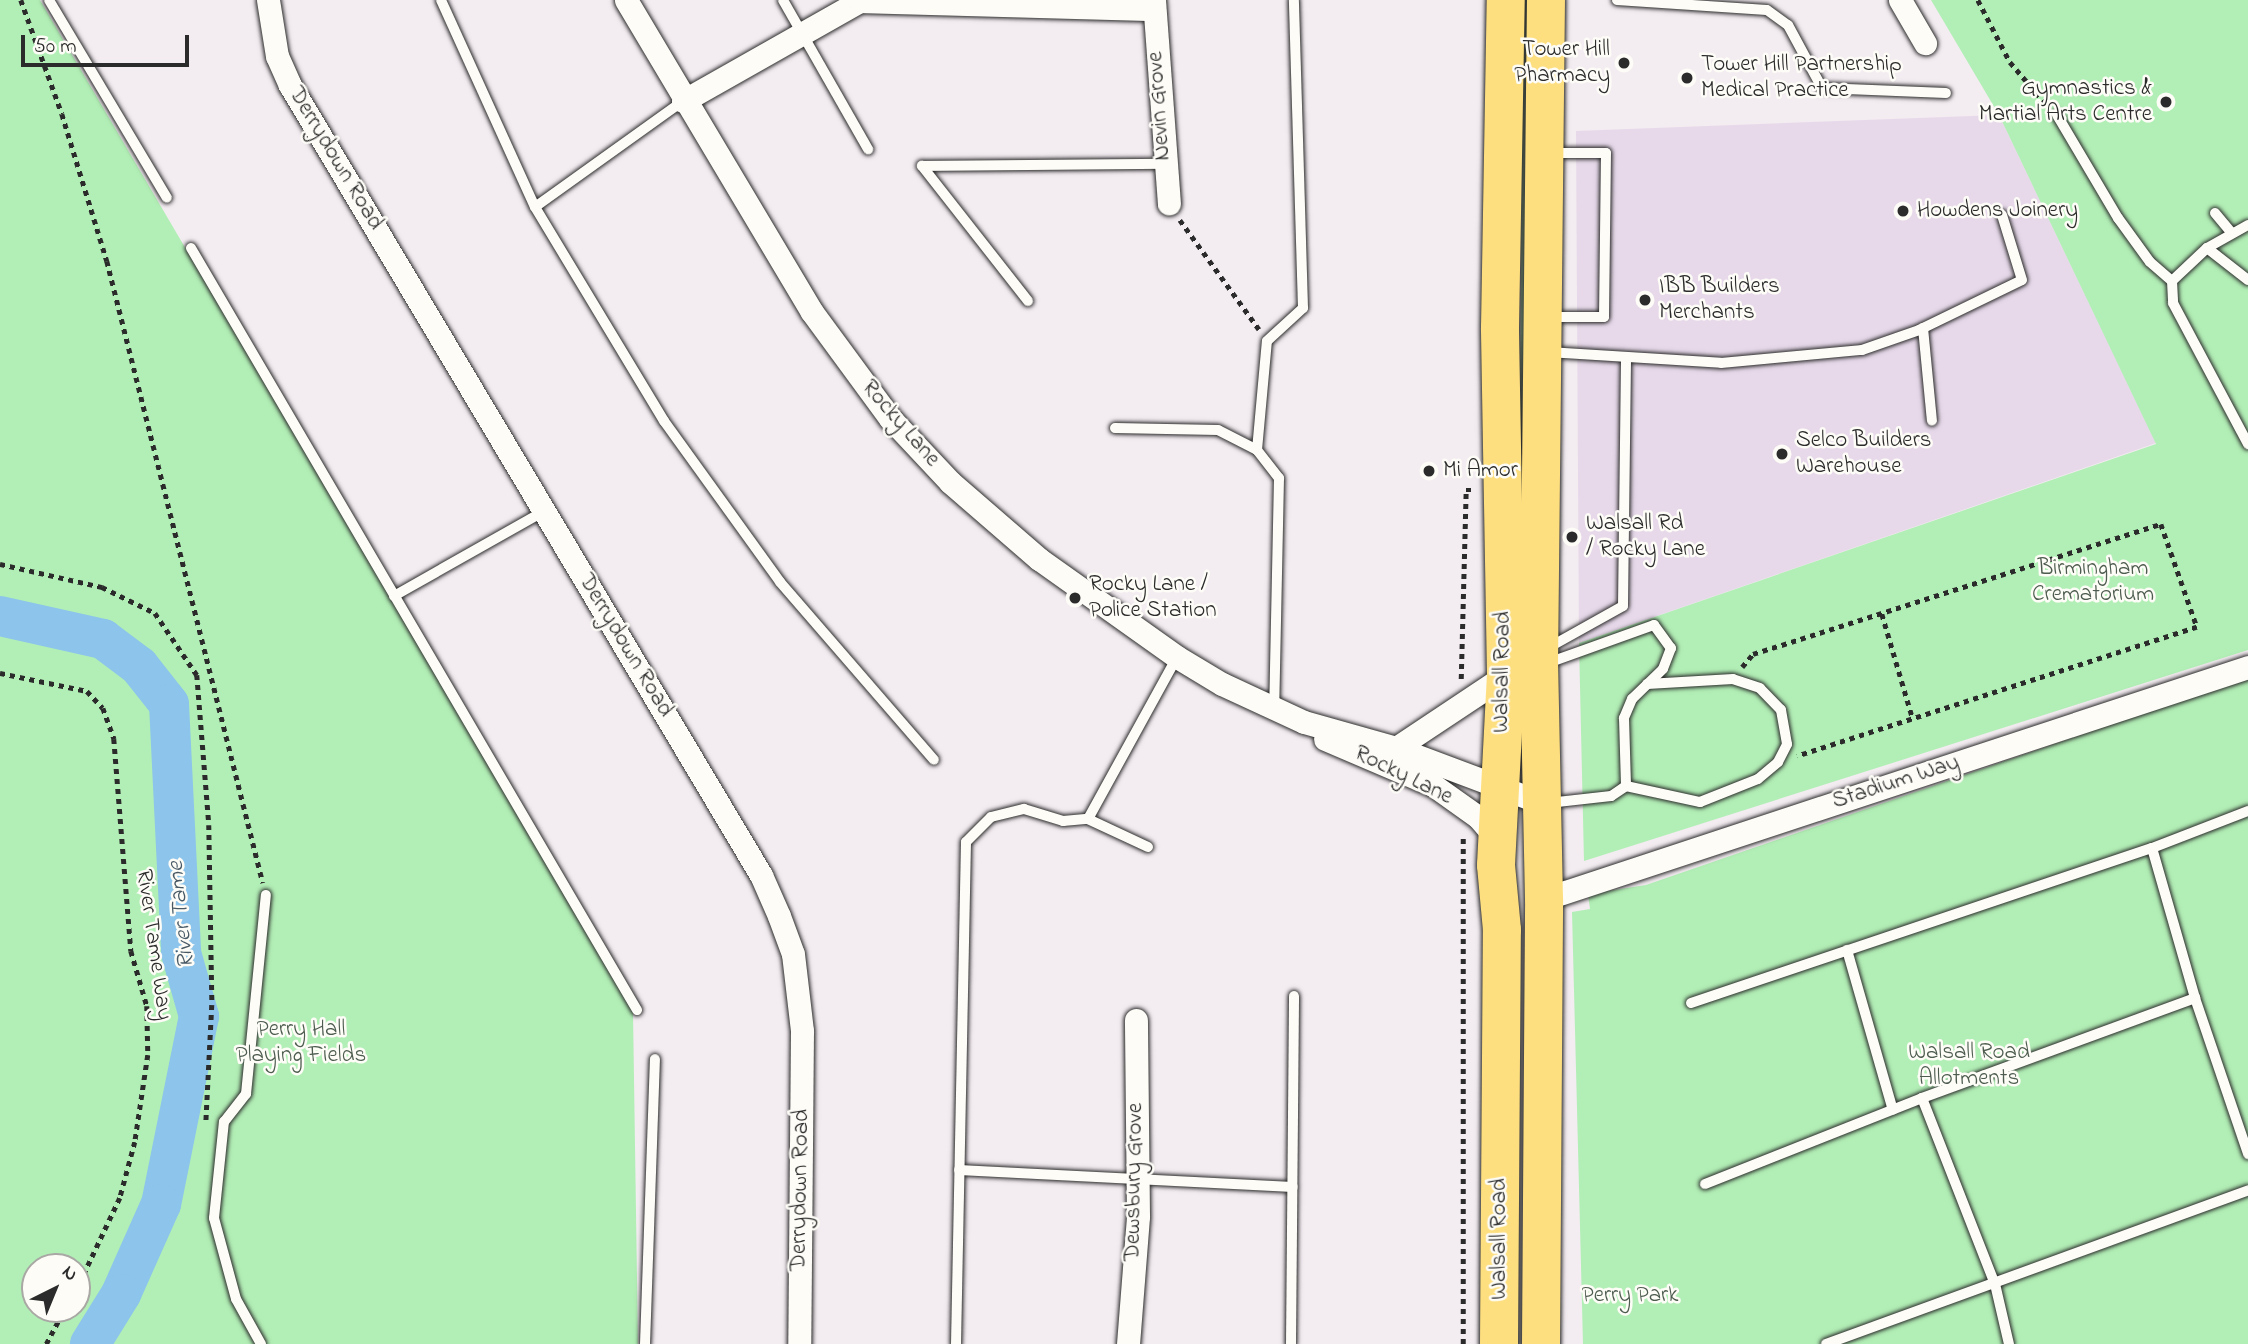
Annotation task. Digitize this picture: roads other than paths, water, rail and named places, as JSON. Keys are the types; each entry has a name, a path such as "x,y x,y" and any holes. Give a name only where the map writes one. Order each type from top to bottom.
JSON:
{"highway":[{"name":"Walsall Road","path":"1506,0 1500,328 1542,803 1544,899 1541,1344"},
{"name":"Walsall Road","path":"1499,1344 1502,930 1496,838 1500,786 1528,665 1542,334 1546,0"},
{"path":"1502,930 1521,907 1544,899"}],"street":[{"name":"Derrydown Road","path":"268,0 277,56 290,85 761,875 793,954 802,1031 799,1344"},
{"name":"Rocky Lane","path":"626,0 812,312 890,418 950,482 1039,559 1177,657 1304,722 1396,748 1542,803"},
{"path":"684,101 860,0 1154,4"},
{"path":"1900,0 1924,43"},
{"name":"Nevin Grove","path":"1154,4 1163,164 1169,203"},
{"name":"Rocky Lane","path":"1396,748 1528,665"},
{"name":"Stadium Way","path":"1544,899 2248,667"},
{"name":"Rocky Lane","path":"1304,722 1325,739 1433,785 1478,817 1496,838"},
{"name":"Dewsbury Grove","path":"1129,1344 1138,1182 1136,1020"}],"lane":[{"path":"49,0 167,198"},
{"path":"441,0 534,207 664,421 780,582 934,760"},
{"path":"783,0 868,149"},
{"path":"1256,450 1267,341 1303,308 1294,0"},
{"path":"1617,0 1767,10 1787,25 1822,88 1945,93"},
{"path":"534,207 684,101"},
{"path":"2058,117 2118,218 2150,262 2172,281 2173,303 2248,444"},
{"path":"1542,334 1604,317 1606,153 1544,153"},
{"path":"1028,301 922,166 1163,164"},
{"path":"2215,213 2232,233"},
{"path":"1542,334 1626,357 1721,363 1812,358 1862,351 1923,328 2022,279 2002,215"},
{"path":"2172,281 2207,248 2248,225"},
{"path":"191,248 638,1010"},
{"path":"2207,248 2248,280"},
{"path":"1923,328 1932,421"},
{"path":"1528,665 1623,606 1626,357"},
{"path":"1115,428 1218,430 1256,450 1279,478 1274,708"},
{"path":"394,596 544,511"},
{"path":"1528,665 1654,625 1671,648 1663,669 1632,699 1624,718 1626,786"},
{"path":"1088,819 1177,657"},
{"path":"1542,803 1586,801 1611,796 1626,786 1700,802 1758,779 1778,762 1787,744 1781,710 1759,688 1733,679 1647,684"},
{"path":"956,1344 966,842 991,817 1024,809 1063,821 1088,819 1148,847"},
{"path":"1691,1003 2152,848 2248,811"},
{"path":"2152,848 2195,998 2248,1154"},
{"path":"261,1344 236,1299 214,1217 224,1122 246,1094 267,895"},
{"path":"1847,950 1893,1110"},
{"path":"1291,1344 1294,996"},
{"path":"1705,1184 1922,1098 2195,998"},
{"path":"645,1344 655,1059"},
{"path":"1922,1098 1994,1284 2009,1344"},
{"path":"959,1170 1138,1182 1293,1187"},
{"path":"1826,1344 2248,1190"}],"waterway":[{"name":"River Tame","path":"0,616 103,639 139,666 169,704 181,953 199,1016 161,1204 121,1294 90,1344"}],"place":[{"name":"Tower Hill Pharmacy","path":"1624,63"},
{"name":"Tower Hill Partnership Medical Practice","path":"1687,78"},
{"name":"Gymnastics & Martial Arts Centre","path":"2166,102"},
{"name":"Howdens Joinery","path":"1903,211"},
{"name":"IBB Builders Merchants","path":"1645,300"},
{"name":"Selco Builders Warehouse","path":"1782,454"},
{"name":"Mi Amor","path":"1429,471"},
{"name":"Walsall Rd / Rocky Lane","path":"1572,537"},
{"name":"Rocky Lane / Police Station","path":"1075,598"}],"park label":[{"name":"Birmingham Crematorium","path":"2093,582"},
{"name":"Perry Hall Playing Fields","path":"301,1043"},
{"name":"Walsall Road Allotments","path":"1969,1066"},
{"name":"Perry Park","path":"1630,1296"}]}
